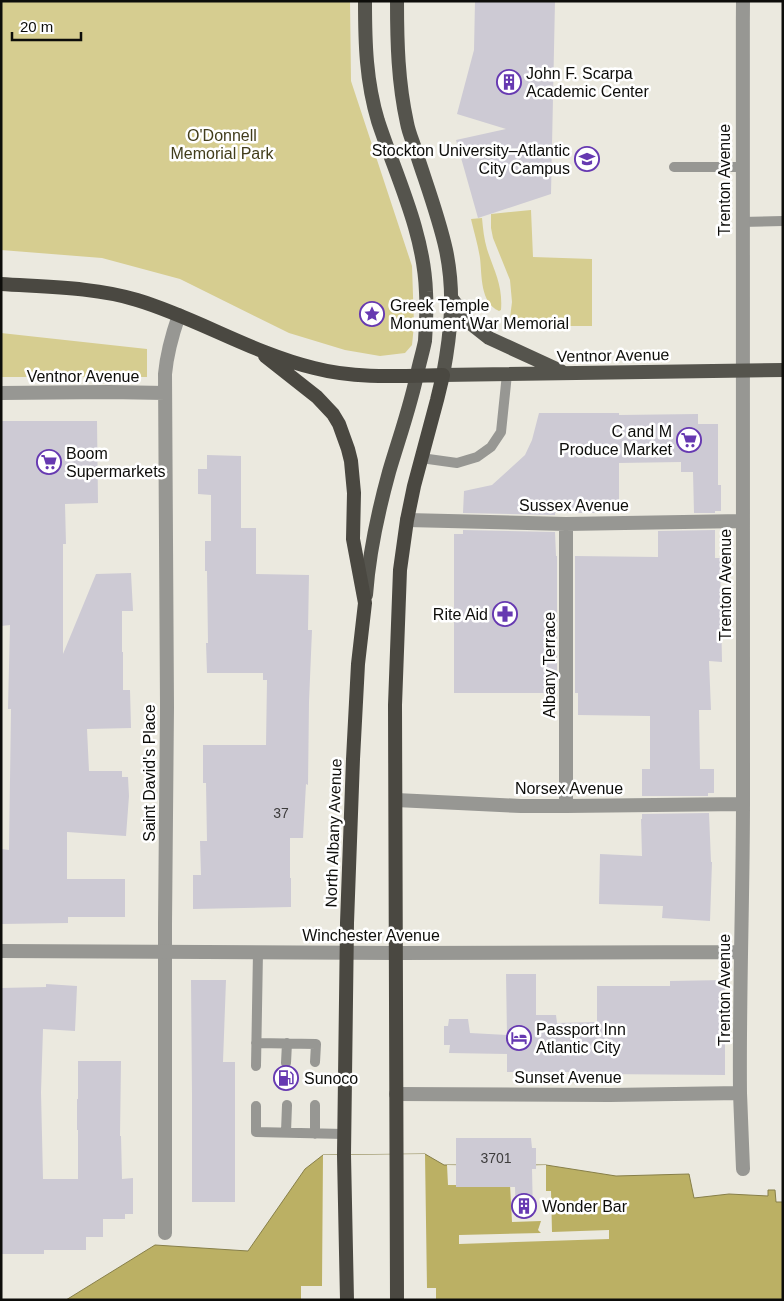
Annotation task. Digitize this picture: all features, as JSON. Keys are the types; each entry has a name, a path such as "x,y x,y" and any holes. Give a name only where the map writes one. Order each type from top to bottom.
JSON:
{"highway":[{"path":"1,284 86,290 136,299 296,364 335,373 380,376 443,375 407,520 400,570 396,705 397,1300"},
{"path":"254,348 317,397 333,414 338,424 351,462 354,493 353,539 365,603"},
{"name":"North Albany Avenue","path":"347,1300 344,1134 347,953 353,759 358,664 365,603"}],"main road":[{"name":"North Albany Avenue","path":"365,1 365,57 373,101 419,242 426,289 424,342 412,398 379,510 371,553 365,603"},
{"path":"397,1 398,61 407,124 438,219 446,251 452,299 449,344 443,375"},
{"path":"452,299 470,323 488,338 564,372"},
{"name":"Ventnor Avenue","path":"443,375 783,370"}],"street":[{"name":"Trenton Avenue","path":"742,1 743,804 740,1093 743,1169"},
{"name":"Saint David's Place","path":"165,1233 167,698 165,393 166,356 179,315"},
{"name":"Ventnor Avenue","path":"1,393 165,393"},
{"name":"Sussex Avenue","path":"407,520 566,524 742,521"},
{"name":"Albany Terrace","path":"566,524 566,806"},
{"name":"Norsex Avenue","path":"396,800 521,806 743,804"},
{"name":"Winchester Avenue","path":"1,951 347,953 741,952"},
{"name":"Sunset Avenue","path":"396,1094 610,1095 740,1093"}],"lane":[{"path":"674,167 742,167"},
{"path":"741,222 783,221"},
{"path":"421,458 458,463 477,458 491,447 501,432 507,374"},
{"path":"256,1066 258,952"},
{"path":"256,1043 316,1044 315,1062"},
{"path":"286,1063 287,1043"},
{"path":"286,1105 286,1132"},
{"path":"315,1105 315,1134"},
{"path":"256,1106 256,1132 344,1134"}],"green space":[{"name":"O'Donnell Memorial Park","path":"1,1 350,1 351,81 412,266 414,325 412,345 405,353 380,356 345,350 289,333 180,279 102,258 1,250"},
{"path":"531,210 533,257 592,259 592,326 527,326 510,318 512,302 510,280 493,238 491,214"},
{"path":"482,218 486,245 501,293 501,310 499,311 488,302 483,288 479,253 471,219"},
{"path":"1,333 147,349 147,377 1,377"}],"shaded area":[{"path":"425,1154 444,1165 546,1165 616,1176 689,1174 694,1198 729,1194 768,1196 768,1190 775,1190 776,1202 783,1202 783,1300 66,1300 155,1245 248,1251 305,1169 323,1155"}],"pier":[{"path":"425,1154 427,1288 436,1288 436,1300 301,1300 301,1286 322,1286 323,1155"},
{"path":"447,1165 546,1165 546,1191 551,1191 552,1232 609,1230 609,1239 459,1244 459,1235 541,1233 538,1230 541,1221 512,1222 510,1185 448,1185"}],"building":[{"name":"John F. Scarpa Academic Center","path":"475,1 555,1 551,194 478,218 456,140 506,129 457,114 474,50"},
{"path":"539,413 698,414 698,424 718,424 718,485 721,485 721,511 715,511 715,513 694,513 693,472 681,472 681,462 619,463 619,513 555,513 555,515 463,513 464,491 492,485 525,455 532,440"},
{"path":"1,421 97,421 98,503 65,504 66,544 63,544 63,654 96,574 131,573 133,611 122,611 122,652 123,690 130,690 131,728 87,729 89,771 122,771 122,777 128,777 129,796 126,836 67,832 67,879 125,879 125,917 68,917 68,923 1,924 1,849 9,850 11,709 8,709 10,625 1,626"},
{"path":"207,455 241,456 241,528 256,528 256,574 309,575 308,630 312,630 308,785 306,784 303,838 290,838 291,907 193,909 193,875 201,875 200,841 207,841 206,783 203,783 203,745 266,745 267,680 263,680 263,673 207,673 207,571 205,571 205,541 211,541 211,495 198,494 198,469 207,469"},
{"name":"Rite Aid","path":"463,530 555,532 557,556 557,693 454,693 454,534 463,534"},
{"path":"715,530 715,558 720,558 722,662 709,661 711,710 699,710 700,769 714,769 714,793 708,793 708,796 642,796 642,769 650,769 650,716 578,715 578,693 575,693 575,556 658,557 658,531"},
{"path":"709,813 712,862 710,921 662,918 663,906 599,904 600,854 642,856 642,814"},
{"path":"506,974 536,974 536,1015 556,1015 557,1023 597,1022 597,986 670,986 670,981 725,980 725,1075 507,1072 507,1054 449,1053 450,1045 444,1045 444,1026 448,1026 449,1019 468,1019 470,1033 507,1035"},
{"path":"191,980 226,980 223,1062 235,1062 235,1202 192,1202"},
{"path":"46,984 77,986 75,1031 43,1029 41,1092 43,1179 78,1179 78,1061 121,1061 120,1136 122,1179 133,1178 133,1214 125,1214 125,1219 103,1219 103,1237 86,1237 86,1250 44,1250 44,1254 1,1254 1,988 46,987"},
{"name":"Wonder Bar","path":"456,1138 531,1138 532,1148 536,1148 536,1169 532,1169 533,1216 516,1217 515,1187 456,1187"}],"place":[{"name":"John F. Scarpa Academic Center","path":"509,82"},
{"name":"Stockton University–Atlantic City Campus","path":"587,159"},
{"name":"Greek Temple Monument War Memorial","path":"372,314"},
{"name":"C and M Produce Market","path":"689,440"},
{"name":"Boom Supermarkets","path":"49,462"},
{"name":"Rite Aid","path":"505,614"},
{"name":"Passport Inn Atlantic City","path":"519,1038"},
{"name":"Sunoco","path":"286,1078"},
{"name":"Wonder Bar","path":"524,1206"}]}
